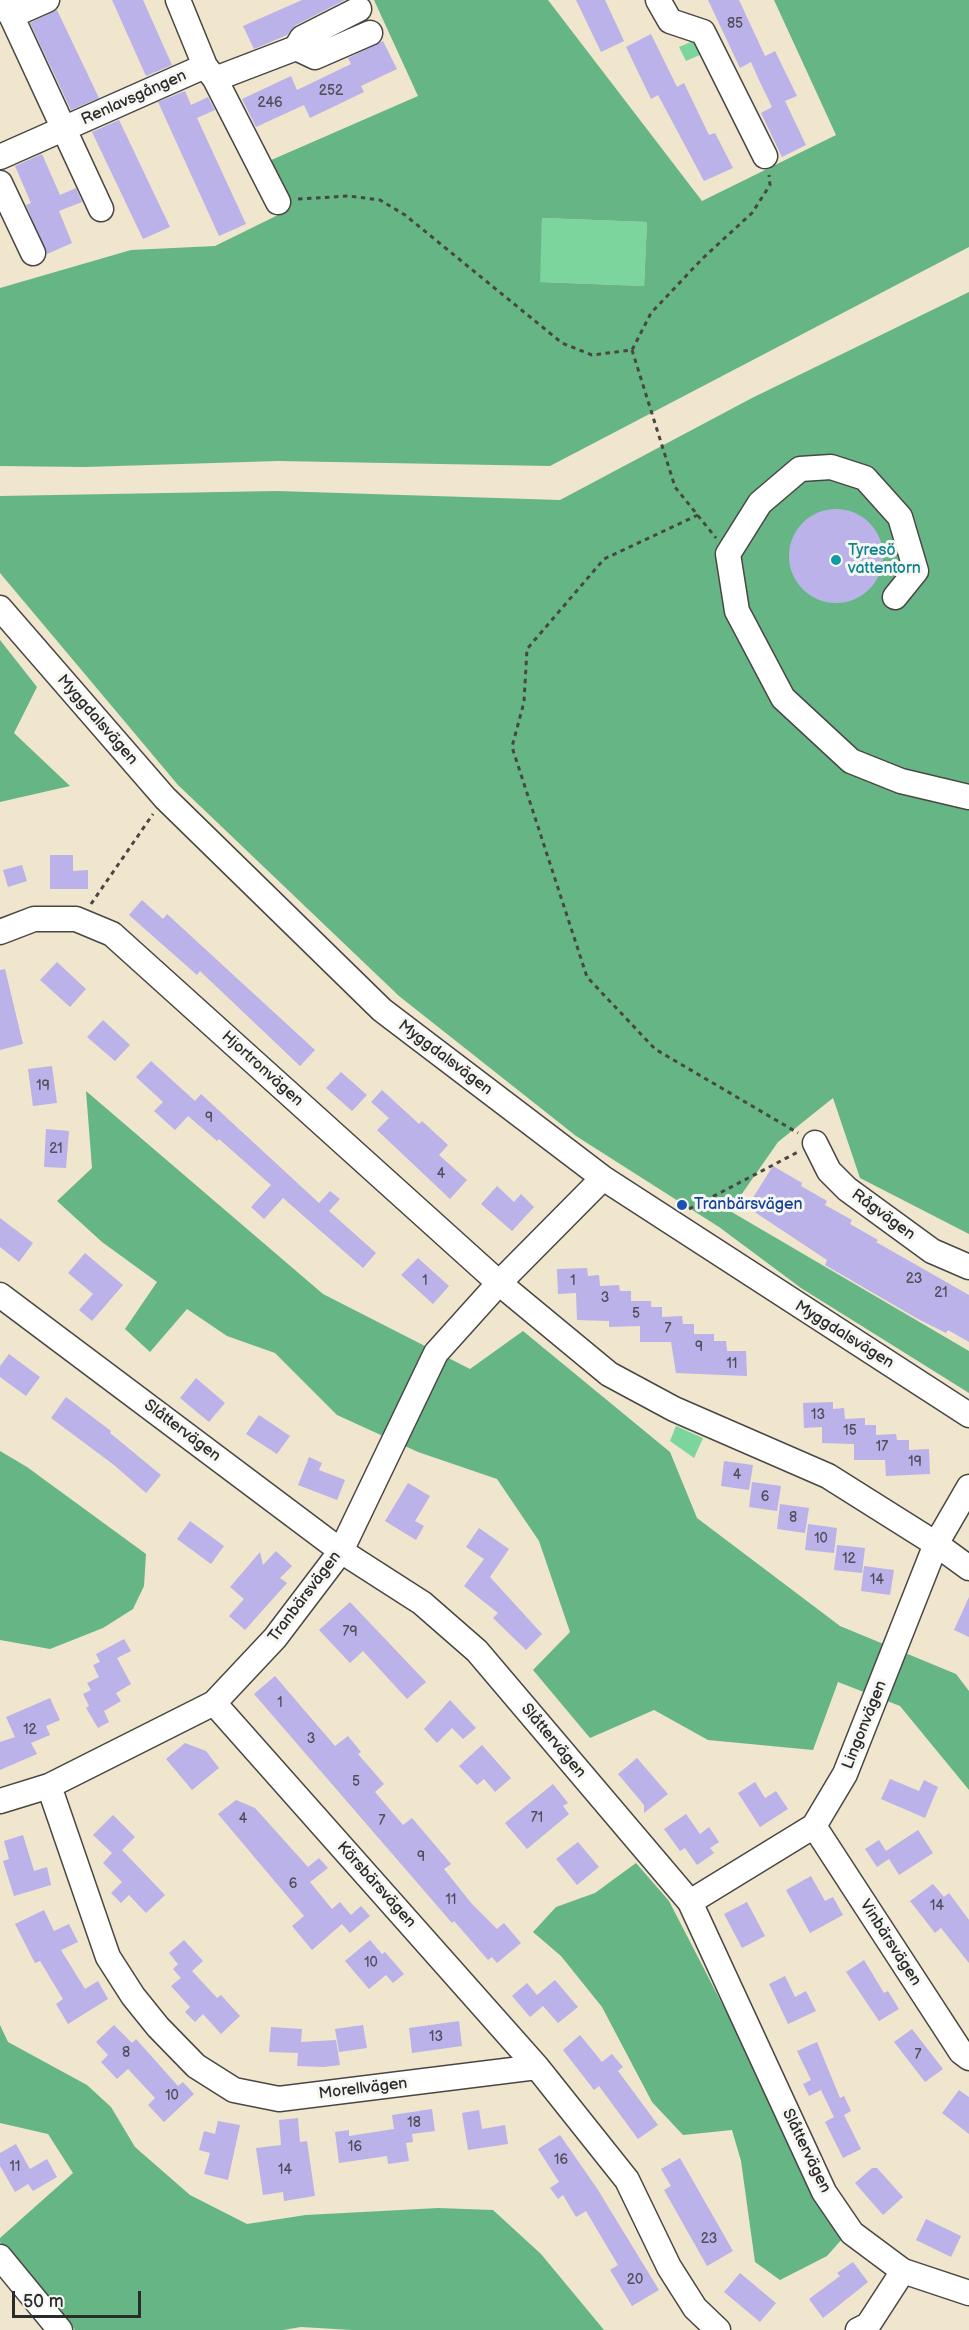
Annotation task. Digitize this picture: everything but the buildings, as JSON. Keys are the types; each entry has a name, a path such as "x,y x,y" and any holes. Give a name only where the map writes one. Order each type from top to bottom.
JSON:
{"street":[{"name":"Renlavsgången","path":"46,0 7,8 101,209"},
{"name":"Renlavsgången","path":"178,0 210,73 278,202"},
{"path":"658,0 670,21 704,32 765,156"},
{"name":"Renlavsgången","path":"0,157 63,129 210,73 296,48 302,39 359,9"},
{"path":"296,48 315,57 370,33"},
{"path":"0,183 33,253"},
{"path":"895,597 916,571 900,517 865,478 831,467 800,469 768,496 760,503 728,554 737,611 783,698 850,761 901,781 969,797"},
{"name":"Myggdalsvägen","path":"0,608 165,798 382,1010 603,1178 969,1414"},
{"name":"Hjortronvägen","path":"0,932 34,919 76,919 112,934 500,1283"},
{"name":"Rågvägen","path":"815,1143 829,1171 847,1189 932,1251 969,1267"},
{"name":"Tranbärsvägen","path":"0,1801 49,1786 214,1703 275,1638 341,1551 436,1353 500,1283 603,1178"},
{"path":"500,1283 609,1374 674,1409 828,1476 936,1544 969,1569"},
{"name":"Slåttervägen","path":"0,1295 341,1551 422,1603 477,1651 690,1902 824,2192 852,2233 903,2271 969,2293"},
{"name":"Lingonvägen","path":"690,1902 814,1826 845,1774 936,1544 969,1487"},
{"name":"Körsbärsvägen","path":"214,1703 537,2067"},
{"name":"Morellvägen","path":"49,1786 108,1957 133,1996 158,2027 196,2066 234,2090 279,2099 537,2067"},
{"name":"Vinbärsvägen","path":"814,1826 961,2052 969,2058"},
{"path":"537,2067 627,2180 650,2223 669,2267 695,2308 718,2330"},
{"path":"0,2257 60,2330"},
{"path":"858,2330 868,2325 903,2271"}],"path":[{"path":"728,554 675,487 632,350 651,313 703,258 752,213 770,184 765,156"},
{"path":"278,202 338,196 380,200 405,216 562,343 592,355 632,350"},
{"path":"698,515 604,559 527,649 524,702 512,747 587,977 655,1049 815,1143"},
{"path":"87,924 90,906 100,888 165,798"},
{"path":"669,1220 815,1143"}],"green space":[{"path":"374,0 548,0 702,201 836,135 774,0 969,0 969,247 550,466 278,461 85,467 0,466 0,288 131,250 215,246 282,213 283,197 269,161 418,96","holes":["542,218 647,222 644,286 540,282"]},
{"path":"698,39 704,53 686,61 679,47"},
{"path":"542,218 647,222 644,286 539,282"},
{"path":"969,292 969,1234 860,1178 833,1098 778,1142 730,1211 969,1351 969,1393 801,1288 719,1227 576,1136 399,996 178,785 0,573 0,496 277,491 560,500 752,398"},
{"path":"0,640 37,687 14,733 70,786 0,802"},
{"path":"86,1091 323,1294 470,1369 523,1331 670,1452 697,1518 840,1626 956,1674 969,1691 969,1790 900,1706 838,1682 813,1750 708,1740 654,1710 590,1738 533,1670 570,1632 539,1541 497,1479 418,1452 337,1415 275,1353 227,1336 187,1309 150,1352 125,1329 157,1282 102,1242 57,1201 92,1168"},
{"path":"676,1426 703,1438 694,1458 670,1441"},
{"path":"0,1451 27,1467 146,1554 144,1586 133,1609 103,1628 50,1649 0,1640"},
{"path":"636,1863 669,1901 843,2238 827,2256 780,2280 755,2262 741,2161 732,2130 683,2135 652,2102 602,2007 561,1956 533,1932 556,1907 595,1893"},
{"path":"0,2025 8,2042 87,2085 111,2107 135,2147 190,2195 247,2224 306,2215 438,2208 493,2210 541,2254 604,2330 352,2330 301,2327 283,2330 75,2330 0,2242 0,2238 73,2173 48,2134 0,2123"}],"place":[{"name":"Tyresö vattentorn","path":"836,560"},
{"name":"Tranbärsvägen","path":"682,1205"}]}
